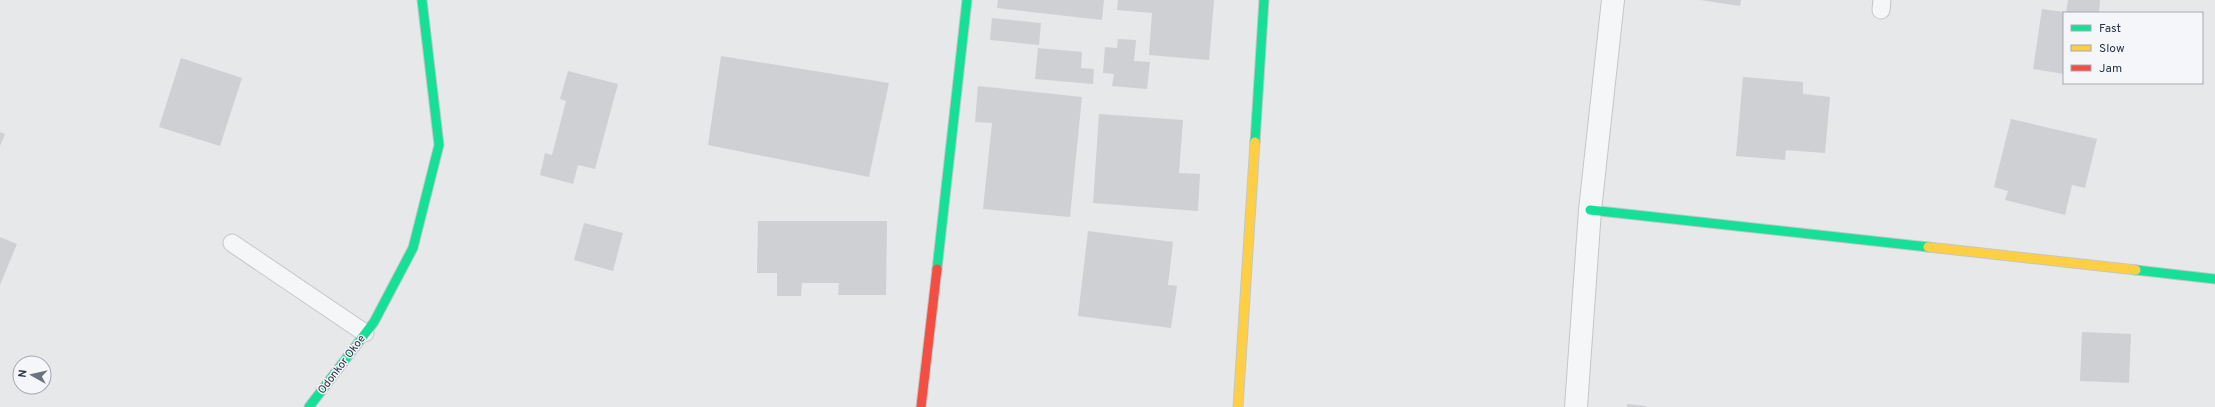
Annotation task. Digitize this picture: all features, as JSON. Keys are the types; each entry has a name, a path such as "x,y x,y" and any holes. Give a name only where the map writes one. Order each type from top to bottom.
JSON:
{"street":[{"name":"Odonkor Okoe","path":"309,407 370,327 413,248 439,145 422,0"},
{"path":"921,407 967,0"},
{"path":"1238,407 1264,0"},
{"path":"1576,407 1590,210 1613,0"},
{"path":"1590,210 2215,278"}],"lane":[{"path":"232,243 370,327"}],"building":[{"path":"998,0 1104,0 1102,20 997,8"},
{"path":"1118,0 1214,0 1209,60 1149,55 1152,13 1117,10"},
{"path":"1700,0 1741,0 1740,6"},
{"path":"2068,0 2100,0 2099,12 2066,12"},
{"path":"2042,9 2064,12 2063,74 2033,69"},
{"path":"992,18 1041,23 1039,45 990,40"},
{"path":"1118,39 1136,40 1134,61 1150,62 1147,89 1112,86 1114,74 1103,73 1105,47 1117,48"},
{"path":"1038,48 1082,52 1081,68 1094,69 1093,84 1035,79"},
{"path":"721,56 889,83 869,177 708,145"},
{"path":"181,58 242,78 220,146 159,127"},
{"path":"568,71 618,84 595,169 578,165 573,184 540,175 545,153 552,155 566,101 560,99"},
{"path":"1743,77 1803,82 1803,94 1830,97 1825,153 1786,150 1785,160 1736,156"},
{"path":"978,86 1082,97 1070,217 983,209 992,123 975,122"},
{"path":"1099,114 1183,120 1179,173 1200,174 1198,211 1093,203"},
{"path":"2011,119 2097,139 2085,188 2072,185 2065,215 2005,200 2008,191 1994,187"},
{"path":"0,132 5,134 0,146"},
{"path":"758,221 887,221 886,295 838,295 839,283 802,283 801,296 777,296 777,273 757,273"},
{"path":"584,223 623,233 613,271 574,260"},
{"path":"1088,231 1173,242 1168,285 1177,286 1171,328 1078,316"},
{"path":"0,237 17,244 0,285"},
{"path":"2082,332 2131,334 2129,383 2080,381"},
{"path":"1627,404 1646,406 1646,407 1627,407"}],"traffic: fast":[{"path":"309,407 374,322 413,248 439,145 422,0"},
{"path":"937,269 967,0"},
{"path":"1255,142 1264,0"},
{"path":"1590,210 1928,247"},
{"path":"2136,270 2215,279"}],"traffic: slow":[{"path":"1238,407 1255,142"},
{"path":"1928,247 2136,270"}],"traffic: jam":[{"path":"921,407 937,269"}]}
